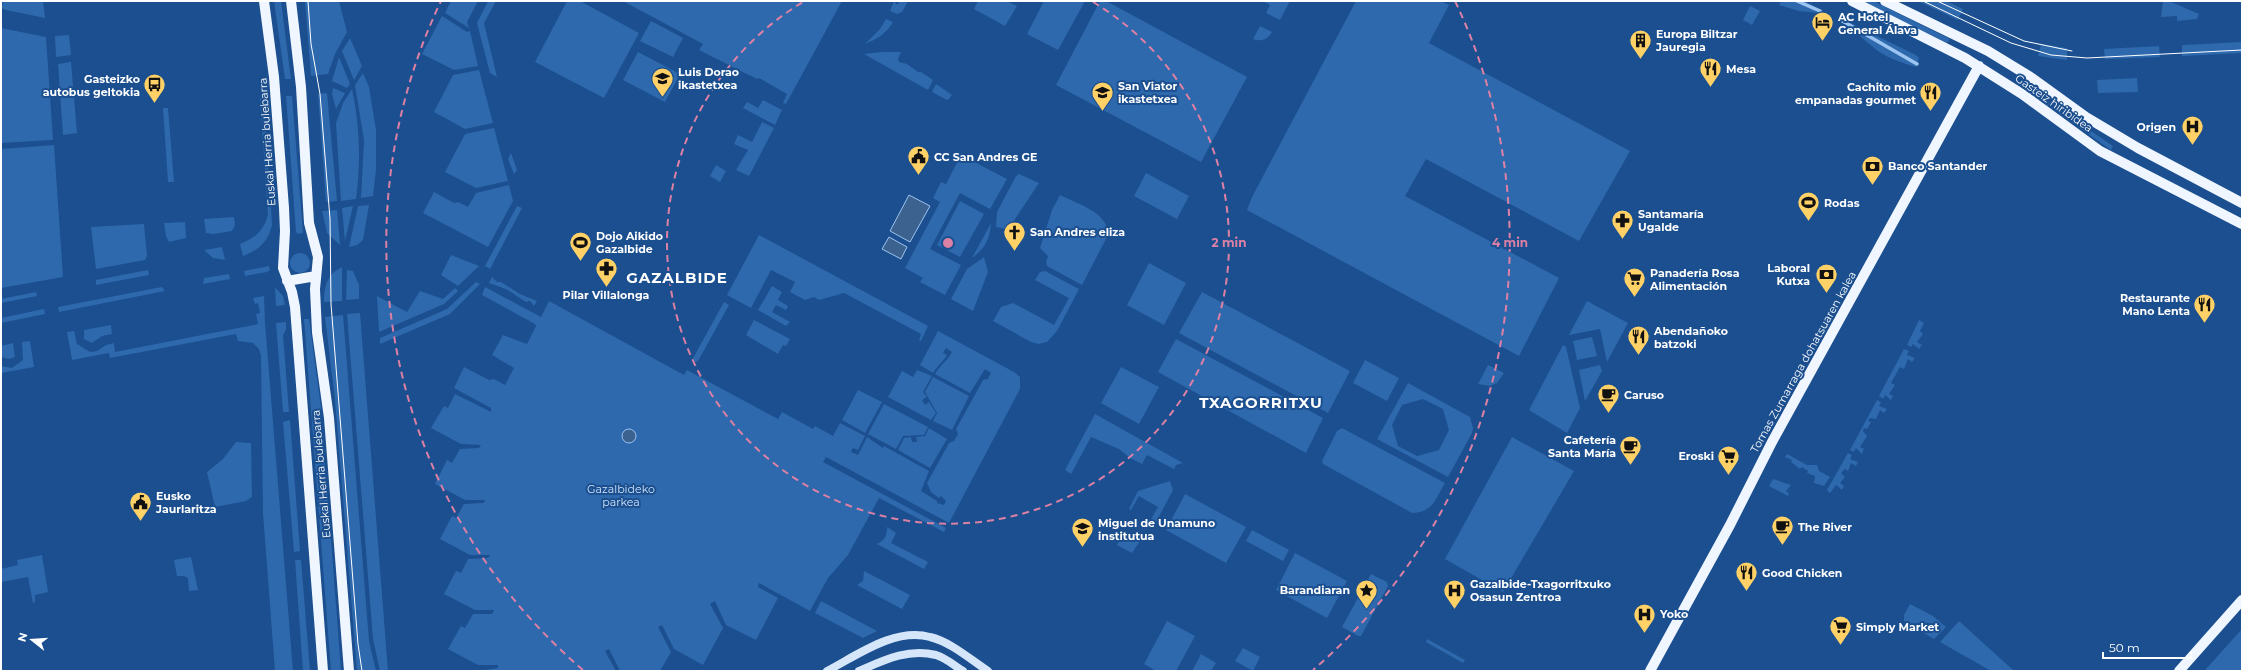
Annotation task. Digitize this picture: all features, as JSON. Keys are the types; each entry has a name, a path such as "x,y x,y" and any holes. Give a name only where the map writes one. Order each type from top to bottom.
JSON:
{"main road":[{"name":"Euskal Herria bulebarra","path":"264,1 275,90 285,231 282,260 295,307 323,671"},
{"name":"Euskal Herria bulebarra","path":"291,1 301,87 309,223 318,257 315,289 318,332 329,418 349,671"},
{"name":"Gasteiz hiribidea","path":"1852,1 1940,44 2022,94 2100,150 2242,224"},
{"name":"Gasteiz hiribidea","path":"1885,1 1988,51 2032,78 2086,117 2131,144 2242,203"},
{"name":"Tomas Zumarraga dohatsuaren kalea","path":"1650,671 1724,536 1772,442 1978,66"},
{"path":"287,281 316,276"},
{"path":"2179,671 2242,600"},
{"path":"827,671 887,641 909,636 925,636 939,640 988,671"},
{"path":"859,671 897,655 910,653 936,655 963,671"}],"green space":[{"path":"4,1 43,1 45,18 1,8"},
{"path":"274,1 281,1 291,79 285,79"},
{"path":"305,1 339,1 347,32 335,54 328,74 311,76"},
{"path":"451,1 478,1 467,22 469,28 445,13"},
{"path":"488,1 496,1 484,23 497,77 490,73 477,23"},
{"path":"567,1 580,1 639,33 604,98 535,62"},
{"path":"623,1 842,1 786,104 783,103 787,94 759,78 757,79 699,50 703,44"},
{"path":"894,1 897,5 900,1 908,1 902,12 897,14 890,11"},
{"path":"978,1 1007,1 1017,6 1005,26 974,9"},
{"path":"1044,1 1085,1 1058,50 1027,34"},
{"path":"1100,1 1106,1 1247,77 1201,162 1056,85"},
{"path":"1263,1 1290,1 1280,20 1266,13 1270,5"},
{"path":"1356,1 1441,1 1449,5 1429,43 1630,151 1579,241 1426,159 1405,196 1559,278 1519,356 1247,210 1252,197"},
{"path":"1781,1 1804,1 1822,10 1820,13 1799,11 1779,5"},
{"path":"1861,1 1873,1 1950,39 1947,43"},
{"path":"1918,1 1946,1 1963,9 1958,20"},
{"path":"2163,1 2169,1 2199,14 2197,19 2177,21 2177,16 2161,17"},
{"path":"1750,6 1760,11 1752,25 1743,20"},
{"path":"442,16 467,32 470,31 478,66 454,70 422,54"},
{"path":"1838,17 1916,55 1919,58 1916,67 1882,54 1858,34 1837,20"},
{"path":"886,19 893,22 887,30 877,38 865,44 880,29"},
{"path":"651,21 683,38 673,57 640,41"},
{"path":"1260,26 1272,32 1264,40 1253,39"},
{"path":"1,28 46,37 53,140 1,143"},
{"path":"69,35 71,55 56,57 55,36"},
{"path":"350,38 362,66 354,80 342,51"},
{"path":"2242,42 2242,53 2182,56 2182,45"},
{"path":"2041,44 2067,48 2067,60 2038,56"},
{"path":"2159,46 2160,57 2105,59 2104,49"},
{"path":"638,52 680,74 665,102 623,80"},
{"path":"901,52 898,59 899,62 907,64 933,80 928,90 864,54"},
{"path":"339,57 350,84 347,88 332,81"},
{"path":"71,62 77,133 63,135 58,64"},
{"path":"479,70 493,123 465,129 434,112 453,75"},
{"path":"363,73 369,87 376,130 376,170 373,196 361,198 364,140 355,85"},
{"path":"2137,78 2138,92 2098,93 2097,80"},
{"path":"936,84 952,95 949,99 947,100 932,92"},
{"path":"2024,85 2113,146 2111,150 2022,88"},
{"path":"333,88 345,93 336,109 332,94"},
{"path":"352,89 357,116 359,144 358,185 356,199 341,201 336,123 343,103"},
{"path":"327,93 337,201 326,202 318,94"},
{"path":"286,96 292,96 303,233 298,234 296,232"},
{"path":"264,97 272,225 268,236 262,245 243,256 240,244 258,233 264,225 268,214 260,98"},
{"path":"763,100 782,110 775,125 743,108 747,102 758,108"},
{"path":"163,108 168,108 174,182 168,182"},
{"path":"762,122 774,128 749,176 736,170 748,150 734,144 738,135 752,142"},
{"path":"494,128 508,181 476,188 445,172 465,134"},
{"path":"54,145 63,277 1,288 1,149"},
{"path":"511,153 517,170 514,174 508,159"},
{"path":"961,155 1007,179 990,209 960,193 930,249 961,265 945,295 920,282 923,278 905,268 940,202 933,198 941,182 946,184"},
{"path":"716,165 726,171 720,182 710,176"},
{"path":"1146,173 1189,196 1177,219 1134,196"},
{"path":"1019,174 1039,183 1009,228 1006,229 996,227 997,212 1016,176"},
{"path":"509,185 513,201 488,247 423,213 434,192 454,203 458,202 468,207 476,193"},
{"path":"1060,195 1092,210 1104,222 1107,229 1107,237 1082,285 1047,266 1046,262 1048,256 1040,248 1052,210"},
{"path":"960,201 984,214 960,257 937,245"},
{"path":"369,205 363,240 357,245 349,247 358,206"},
{"path":"353,206 345,241 342,208"},
{"path":"517,206 522,208 490,269 485,266"},
{"path":"337,210 340,245 327,233 322,211"},
{"path":"234,217 235,225 232,231 213,234 206,233 204,219"},
{"path":"185,222 186,238 169,242 166,236 164,223"},
{"path":"991,223 986,243 972,258"},
{"path":"144,224 147,256 145,260 96,269 91,227"},
{"path":"759,235 928,326 921,341 919,340 921,334 844,293 819,300 814,297 805,300 790,292 795,282 771,270 751,308 727,295"},
{"path":"222,247 225,260 213,258 204,250"},
{"path":"300,253 307,256 310,263 307,270 300,273 293,270 290,263 293,256"},
{"path":"451,255 479,266 458,286 441,275"},
{"path":"984,257 988,272 973,311 951,299 967,269"},
{"path":"1149,263 1186,283 1164,325 1127,305"},
{"path":"269,266 270,270 267,272 245,276 244,271"},
{"path":"342,267 342,301 324,302 327,282 333,273"},
{"path":"148,270 149,275 96,285 96,280"},
{"path":"347,270 353,271 359,285 359,299 346,300"},
{"path":"1045,271 1079,289 1057,331 1047,342 1039,344 1031,342 993,321 1001,307 1013,303 1054,325 1069,298 1035,280 1040,272"},
{"path":"229,274 230,279 203,284 204,278"},
{"path":"492,277 497,282 501,282 520,294 537,301 534,306 530,301 526,302 506,289 489,283"},
{"path":"476,282 480,284 450,314 380,344 380,338 447,309"},
{"path":"772,286 782,292 778,300 788,306 786,310 776,305 772,312 790,322 786,326 758,310"},
{"path":"162,287 165,291 59,312 58,307"},
{"path":"275,287 283,296 285,305 276,306"},
{"name":"Gazalbideko parkea","path":"485,287 541,317 549,301 684,375 687,370 778,419 782,412 813,429 815,426 833,436 840,423 865,436 858,450 853,448 851,452 858,455 867,437 883,448 884,446 929,471 921,491 937,501 937,503 944,505 946,501 941,496 939,498 931,492 927,483 949,443 954,441 958,434 956,429 983,380 988,379 991,373 985,369 970,393 935,374 952,352 946,348 943,353 947,355 933,373 920,365 938,331 1014,372 1020,377 1020,389 949,523 826,457 823,462 946,528 944,532 879,498 848,555 828,578 810,611 759,583 758,587 778,598 756,640 726,625 715,601 710,604 723,628 703,665 674,649 662,625 658,627 671,652 660,671 620,671 609,649 605,651 616,671 478,671 498,668 498,665 478,665 448,649 461,626 465,628 473,614 492,614 494,610 475,610 444,594 456,571 461,573 468,559 488,558 490,555 470,555 440,539 452,516 456,518 464,504 484,503 485,500 465,500 435,484 447,460 452,463 460,449 479,448 481,445 461,444 431,428 444,406 448,408 455,394 491,412 491,408 454,388 464,367 489,380 494,379 505,385 514,368 492,355 503,335 527,344 536,326 535,324 482,295"},
{"path":"455,288 458,291 444,304 379,332 377,296 407,312 420,291 443,299"},
{"path":"36,292 37,296 1,303 1,299"},
{"path":"1202,292 1350,371 1328,413 1179,333"},
{"path":"264,296 293,671 275,671 263,513 261,356 259,349 253,343 238,341 236,334 110,358 109,353 72,360 67,332 74,331 77,344 90,352 97,351 106,345 114,343 115,352 258,324 256,314 260,313 258,303 255,304 253,298"},
{"path":"1587,301 1628,323 1607,362 1600,329 1569,335"},
{"path":"724,302 729,305 698,361 696,362 692,360"},
{"path":"44,309 45,314 1,323 1,318"},
{"path":"360,313 388,671 380,671 373,639 347,314"},
{"path":"343,315 369,641 376,671 357,671 335,400 325,317"},
{"path":"304,319 309,319 321,408 341,671 331,671"},
{"path":"754,320 790,339 786,346 783,345 778,354 746,335"},
{"path":"1919,320 1924,323 1920,331 1923,334 1917,342 1922,345 1919,349 1913,344 1911,347 1907,345"},
{"path":"286,322 286,330 283,335 289,412 283,412 276,323"},
{"path":"111,325 112,334 102,336 92,343 84,339 84,330"},
{"path":"1592,337 1597,356 1577,360 1573,341"},
{"path":"1176,339 1323,418 1306,453 1158,372"},
{"path":"30,341 34,367 1,373 1,366 12,368 23,360 22,342"},
{"path":"13,343 15,357 9,359 1,357 1,346"},
{"path":"1563,345 1566,347 1580,408 1567,433 1529,410"},
{"path":"1904,349 1909,351 1907,355 1915,358 1912,362 1908,359 1904,369 1900,367 1891,383 1895,385 1889,394 1893,396 1891,400 1885,395 1883,399 1879,396"},
{"path":"1365,360 1399,378 1387,401 1353,383"},
{"path":"1488,365 1504,373 1497,383 1490,386 1478,384"},
{"path":"1600,365 1602,371 1585,401 1579,370"},
{"path":"1121,367 1159,387 1139,424 1101,403"},
{"path":"917,370 932,376 923,392 927,397 922,400 925,405 929,402 936,413 931,420 888,397 902,371 913,377"},
{"path":"933,377 969,396 952,430 933,421 937,413 925,392"},
{"path":"1408,383 1470,417 1473,428 1472,433 1448,477 1377,439","holes":["1423,399 1443,409 1449,430 1439,450 1417,456 1398,446 1392,425 1402,405"]},
{"path":"858,390 882,402 865,433 842,420"},
{"path":"1877,400 1881,402 1879,406 1887,409 1884,413 1880,410 1876,419 1870,418 1868,421 1871,422 1867,429 1864,428 1863,431 1867,436 1860,447 1864,449 1862,454 1856,448 1854,452 1850,450"},
{"path":"884,404 928,427 924,435 903,436 896,449 868,434"},
{"path":"1095,414 1183,463 1176,465 1174,469 1147,455 1142,464 1130,458 1119,449 1091,437 1071,474 1065,470"},
{"path":"290,420 300,551 294,552 283,422"},
{"path":"929,428 947,439 930,468 898,450 904,438 911,437 912,442 917,442 916,437 925,436"},
{"path":"1342,428 1445,483 1433,504 1425,510 1412,513 1323,464 1322,461 1337,431"},
{"path":"1512,437 1574,471 1503,592 1445,559"},
{"path":"236,442 251,443 252,497 246,501 215,507 207,472 223,459"},
{"path":"1848,453 1852,455 1850,459 1858,462 1856,466 1851,463 1848,471 1845,469 1841,473 1845,477 1840,483 1844,486 1842,490 1836,485 1830,493 1827,490"},
{"path":"1787,454 1807,465 1817,465 1819,471 1830,477 1824,486 1814,483 1815,476 1807,473 1808,471 1802,467 1800,469 1791,462 1792,460 1785,457"},
{"path":"1773,479 1791,485 1786,491 1789,493 1788,496 1769,486"},
{"path":"1170,481 1173,490 1154,526 1149,523 1158,507 1139,496 1131,510 1129,509 1138,491"},
{"path":"1185,494 1246,527 1226,563 1166,530"},
{"path":"887,527 896,533 891,543 928,562 924,569 877,544 885,537"},
{"path":"1252,530 1289,550 1283,561 1246,541"},
{"path":"1124,532 1140,541 1132,553 1117,545"},
{"path":"1295,553 1347,581 1327,618 1276,590"},
{"path":"42,555 48,592 35,595 35,602 33,603 28,577 1,582 1,569 18,565 17,560"},
{"path":"191,557 198,590 189,591 188,578 184,576 177,576 174,560"},
{"path":"295,560 301,560 310,671 303,671"},
{"path":"864,571 910,595 902,609 857,585 863,581"},
{"path":"1371,574 1387,582 1388,586 1361,636 1358,636 1342,627"},
{"path":"821,601 877,631 863,638 815,613"},
{"path":"1910,604 1933,616 1946,627 1934,639 1904,621 1904,615"},
{"path":"1167,621 1195,636 1176,671 1156,671 1144,664"},
{"path":"1959,621 2014,671 1991,671 1940,642"},
{"path":"2242,629 2242,671 2205,671 2205,670"},
{"path":"1427,639 1465,660 1463,663 1426,642"},
{"path":"1243,648 1260,657 1253,671 1235,661"},
{"path":"1201,654 1216,663 1211,671 1192,671"}],"shaded area":[{"path":"909,195 930,206 910,242 890,231"},
{"path":"889,237 907,247 901,259 882,249"},
{"path":"629,429 634,431 636,436 634,441 629,443 624,441 622,436 624,431"}],"waterway":[{"path":"1797,1 1820,11"},
{"path":"1839,19 1917,64"}],"tram line":[{"path":"308,1 311,44 320,94 330,219 331,304 358,644 362,671"},
{"path":"1923,1 2011,43 2051,55 2087,58 2242,50"},
{"path":"1937,1 2024,41 2072,51"}],"place":[{"name":"AC Hotel General Álava","path":"1822,42"},
{"name":"Europa Biltzar Jauregia","path":"1641,60"},
{"name":"Mesa","path":"1710,88"},
{"name":"Luis Dorao ikastetxea","path":"663,98"},
{"name":"Gasteizko autobus geltokia","path":"155,104"},
{"name":"San Viator ikastetxea","path":"1103,112"},
{"name":"Cachito mio empanadas gourmet","path":"1931,112"},
{"name":"Origen","path":"2192,146"},
{"name":"CC San Andres GE","path":"919,176"},
{"name":"Banco Santander","path":"1873,186"},
{"name":"Rodas","path":"1808,222"},
{"name":"Santamaría Ugalde","path":"1623,240"},
{"name":"San Andres eliza","path":"1015,252"},
{"name":"Dojo Aikido Gazalbide","path":"580,262"},
{"name":"Pilar Villalonga","path":"606,288"},
{"name":"Laboral Kutxa","path":"1826,294"},
{"name":"Panadería Rosa Alimentación","path":"1634,298"},
{"name":"Restaurante Mano Lenta","path":"2205,324"},
{"name":"Abendañoko batzoki","path":"1639,356"},
{"name":"Caruso","path":"1609,414"},
{"name":"Cafetería Santa María","path":"1631,466"},
{"name":"Eroski","path":"1729,476"},
{"name":"Eusko Jaurlaritza","path":"141,522"},
{"name":"The River","path":"1782,546"},
{"name":"Miguel de Unamuno institutua","path":"1082,548"},
{"name":"Good Chicken","path":"1746,592"},
{"name":"Barandiaran","path":"1366,610"},
{"name":"Gazalbide-Txagorritxuko Osasun Zentroa","path":"1455,610"},
{"name":"Yoko","path":"1644,634"},
{"name":"Simply Market","path":"1841,646"}],"district":[{"name":"GAZALBIDE","path":"677,277"},
{"name":"TXAGORRITXU","path":"1261,402"}]}
